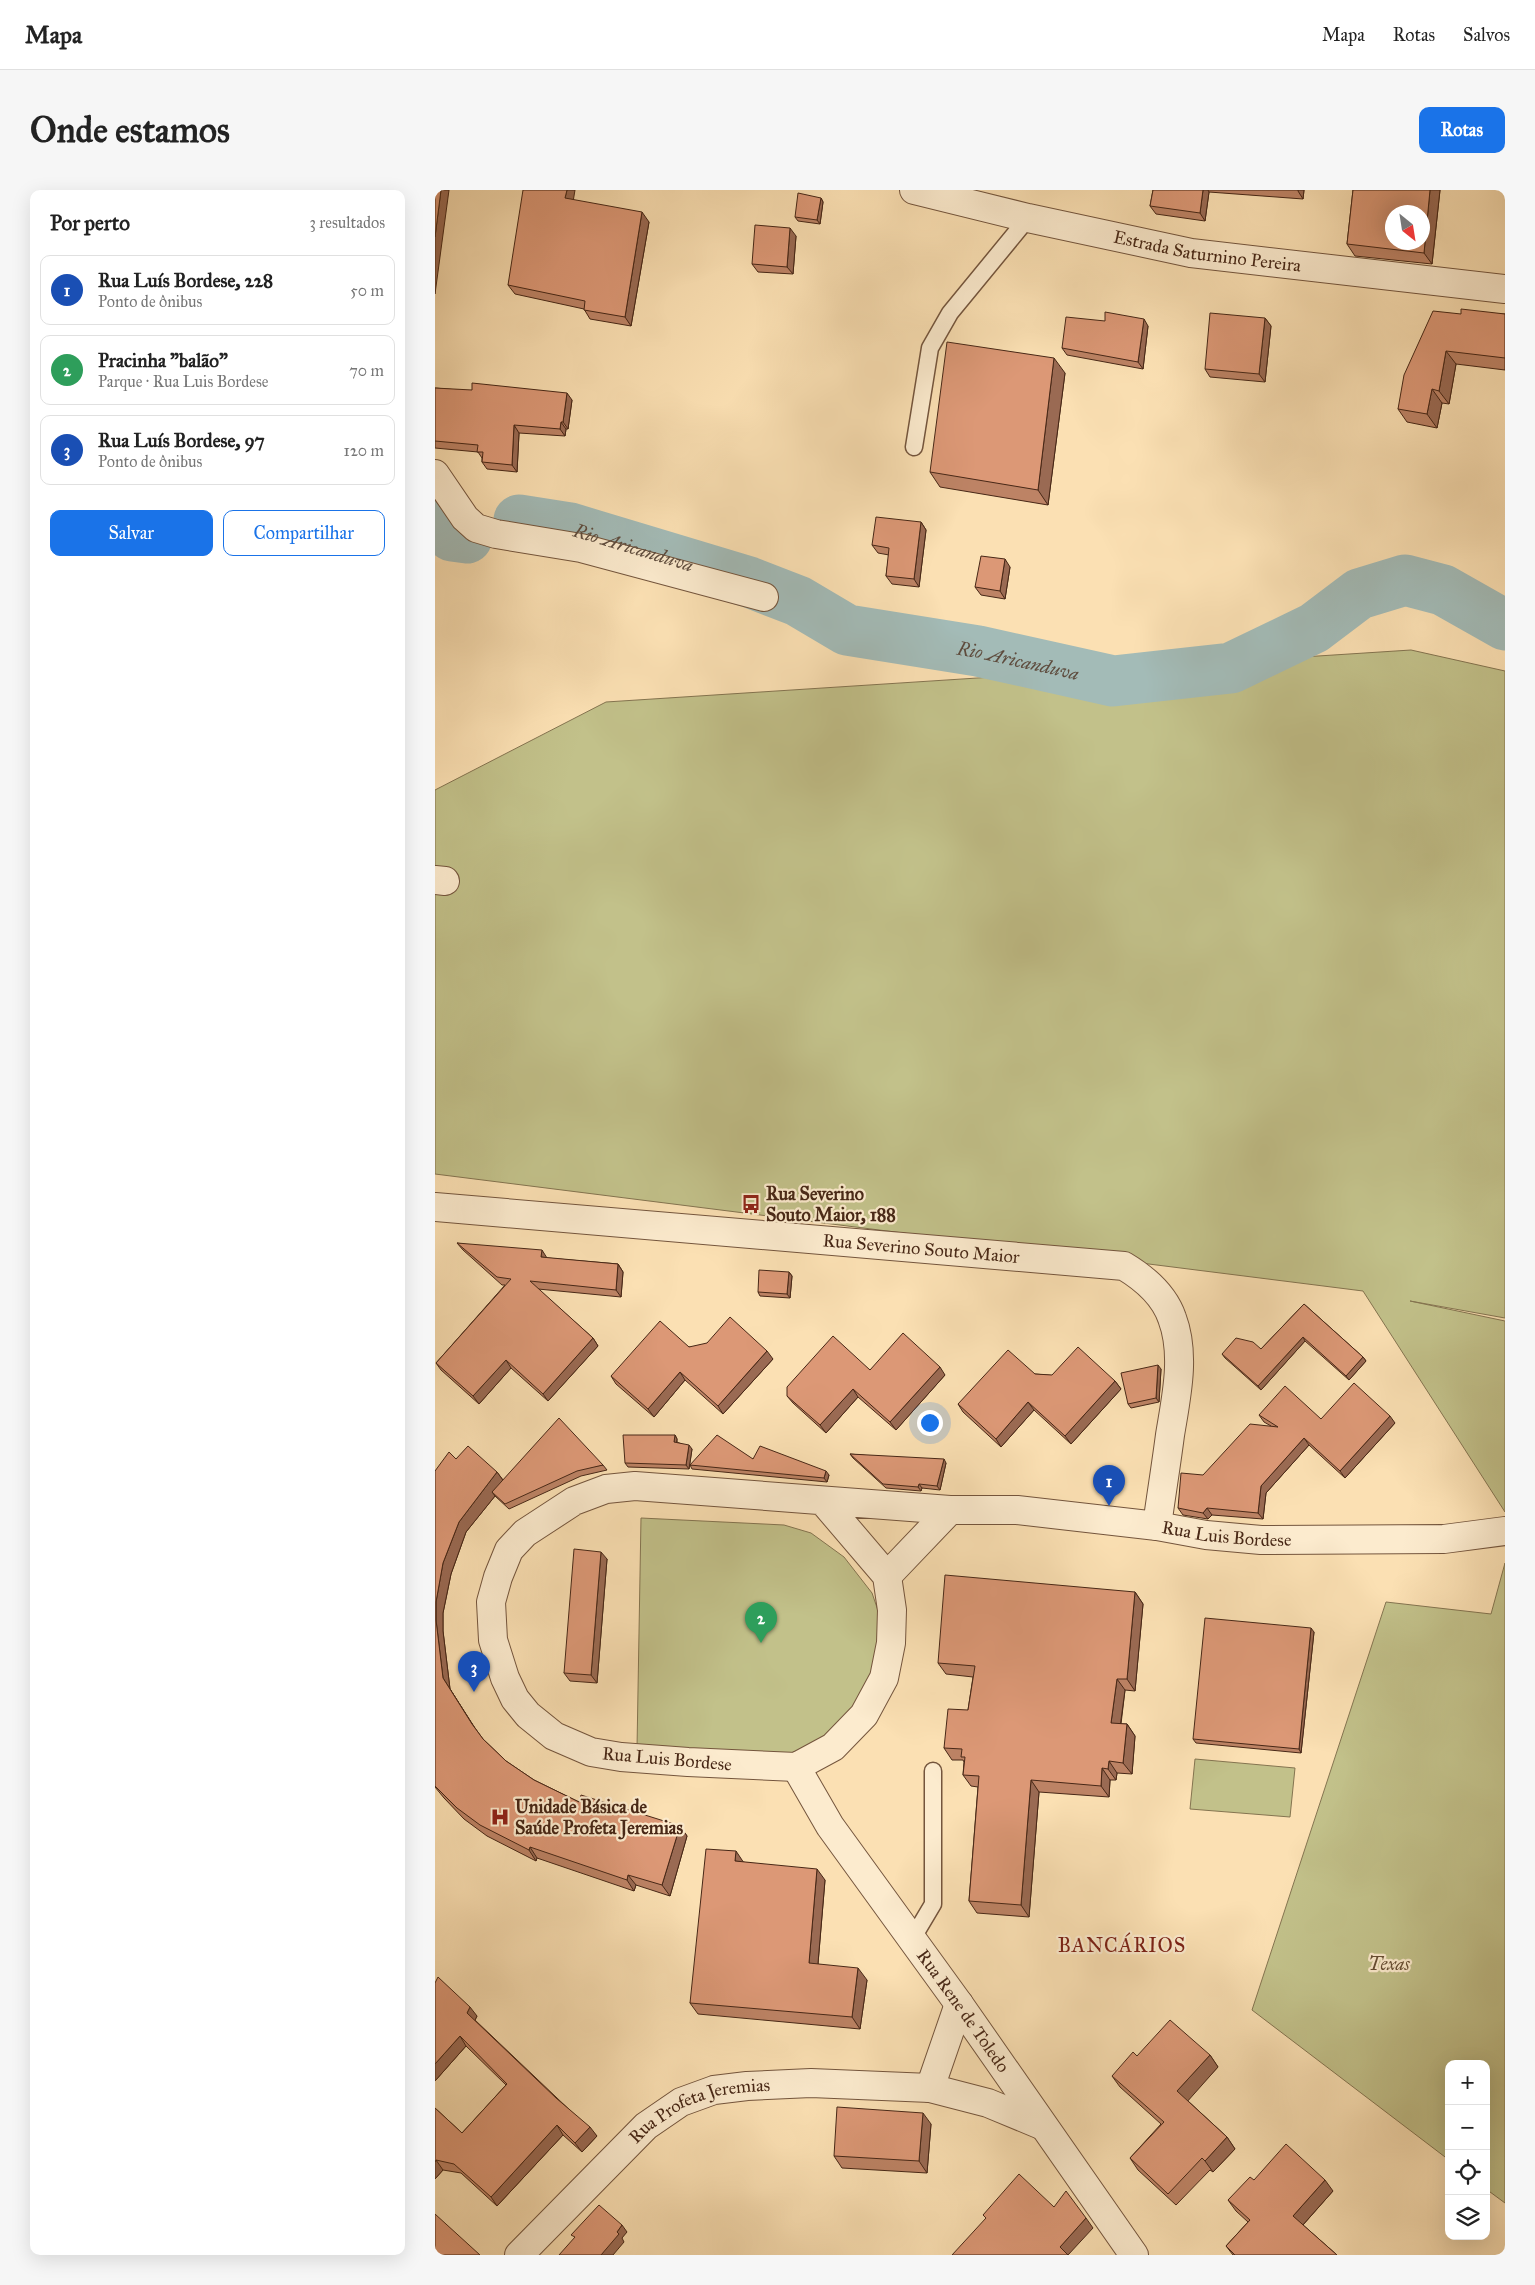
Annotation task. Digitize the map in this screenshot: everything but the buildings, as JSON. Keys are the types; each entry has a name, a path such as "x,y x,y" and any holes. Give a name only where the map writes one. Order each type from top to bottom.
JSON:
{"street":[{"name":"Estrada Saturnino Pereira","path":"914,190 1029,218 1191,253 1505,289"},
{"path":"435,474 465,518 476,528 496,534 581,548 764,597"},
{"name":"Rua Severino Souto Maior","path":"435,1207 1124,1266 1140,1276 1163,1300 1172,1318 1178,1340 1178,1382 1157,1526"},
{"name":"Rua Luis Bordese","path":"797,1767 743,1766 621,1757 591,1752 554,1736 528,1715 515,1699 505,1678 493,1640 491,1602 498,1577 509,1550 525,1533 575,1501 606,1489 635,1486 717,1490 823,1501 950,1510 1017,1510 1157,1526 1205,1535 1294,1541 1444,1539 1505,1531"},
{"path":"797,1767 833,1747 864,1715 885,1678 891,1644 892,1610 887,1576 823,1501"},
{"path":"887,1576 950,1510"},
{"name":"Rua Rene de Toledo","path":"797,1767 830,1826 911,1941 959,2004 1041,2125 1133,2255"},
{"path":"930,2088 959,2004"},
{"name":"Rua Profeta Jeremias","path":"519,2255 646,2126 681,2102 714,2090 747,2086 811,2084 930,2088 988,2103 1041,2125"}],"lane":[{"path":"913,447 930,348 950,312 1029,218"},
{"path":"911,1941 933,1904 933,1771"}],"green space":[{"path":"1411,650 1505,671 1505,1318 1410,1301 1505,1321 1505,1512 1363,1291 435,1174 435,790 606,702"},
{"path":"641,1518 784,1525 811,1533 844,1557 872,1593 883,1625 883,1660 850,1721 790,1756 637,1748"},
{"name":"Texas","path":"1505,1563 1505,2203 1490,2192 1490,2060 1445,2060 1445,2157 1252,2010 1386,1602 1491,1614"},
{"path":"1195,1759 1295,1768 1290,1817 1190,1809"}],"waterway":[{"name":"Rio Aricanduva","path":"519,520 570,528 749,582 798,601 847,630 978,651 1113,681 1231,668 1314,628 1359,594 1405,580 1443,590 1505,625"},
{"name":"Rio Aricanduva","path":"435,525 452,536 467,538"}],"place":[{"name":"Rua Severino Souto Maior, 188","path":"751,1204"},
{"name":"Rua Luís Bordese, 228","path":"1109,1506"},
{"name":"Pracinha \"balão\"","path":"761,1643"},
{"name":"Rua Luís Bordese, 97","path":"474,1692"},
{"name":"Unidade Básica de Saúde Profeta Jeremias","path":"500,1817"}],"district":[{"name":"BANCÁRIOS","path":"1122,1945"}]}
